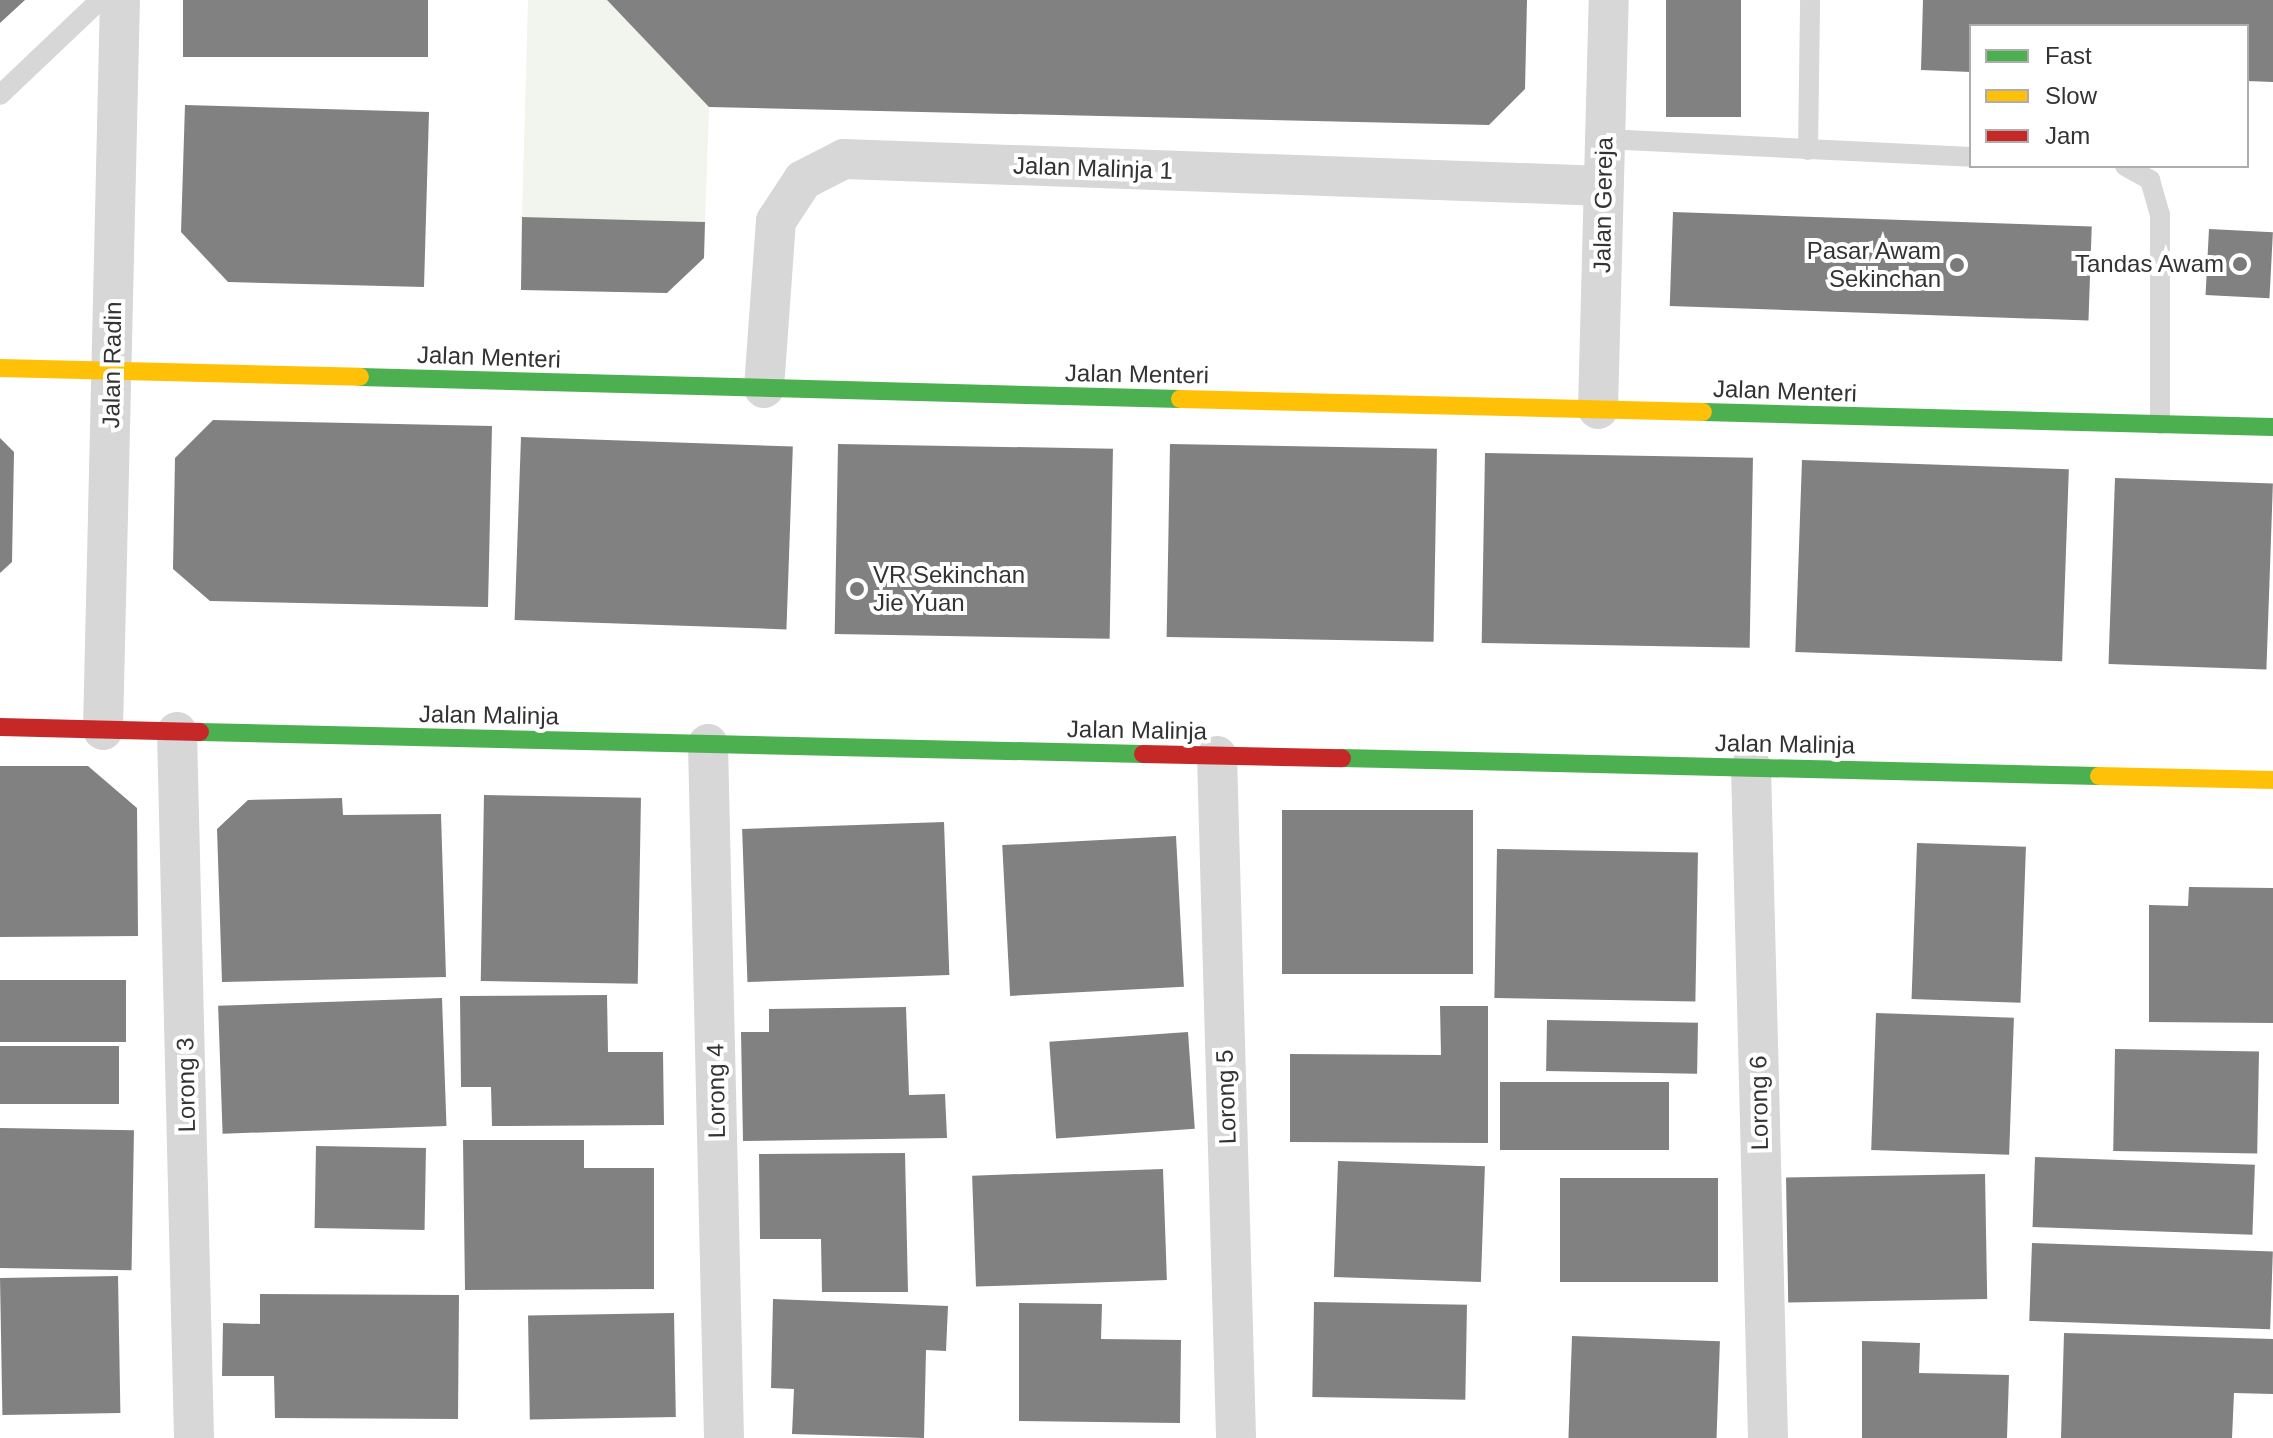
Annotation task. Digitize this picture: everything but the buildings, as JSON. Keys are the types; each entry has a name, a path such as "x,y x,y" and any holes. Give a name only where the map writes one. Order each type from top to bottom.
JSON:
{"street":[{"name":"Jalan Radin","path":"103,730 120,0"},
{"name":"Jalan Gereja","path":"1598,409 1609,0"},
{"name":"Jalan Malinja 1","path":"764,388 776,221 803,180 844,159 1604,186"},
{"name":"Jalan Menteri","path":"0,368 2273,427"},
{"name":"Jalan Malinja","path":"0,727 2273,780"},
{"name":"Lorong 3","path":"177,732 194,1438"},
{"name":"Lorong 4","path":"708,744 724,1438"},
{"name":"Lorong 5","path":"1217,756 1236,1438"},
{"name":"Lorong 6","path":"1751,767 1768,1438"}],"lane":[{"path":"0,95 100,0"},
{"path":"1808,150 1810,0"},
{"path":"1605,139 1969,157"},
{"path":"2129,168 2150,180 2160,214 2160,424"}],"shaded area":[{"path":"528,0 607,0 709,107 705,222 522,217"}],"traffic: fast":[{"path":"360,377 1180,399"},
{"path":"1703,412 2273,427"},
{"path":"200,732 1143,754"},
{"path":"1342,758 2099,776"}],"traffic: slow":[{"path":"0,368 360,377"},
{"path":"1180,399 1703,412"},
{"path":"2099,776 2273,780"}],"traffic: jam":[{"path":"0,727 200,732"},
{"path":"1143,754 1342,758"}],"place":[{"name":"Tandas Awam","path":"2240,264"},
{"name":"Pasar Awam Sekinchan","path":"1957,265"},
{"name":"VR Sekinchan Jie Yuan","path":"857,589"}]}
